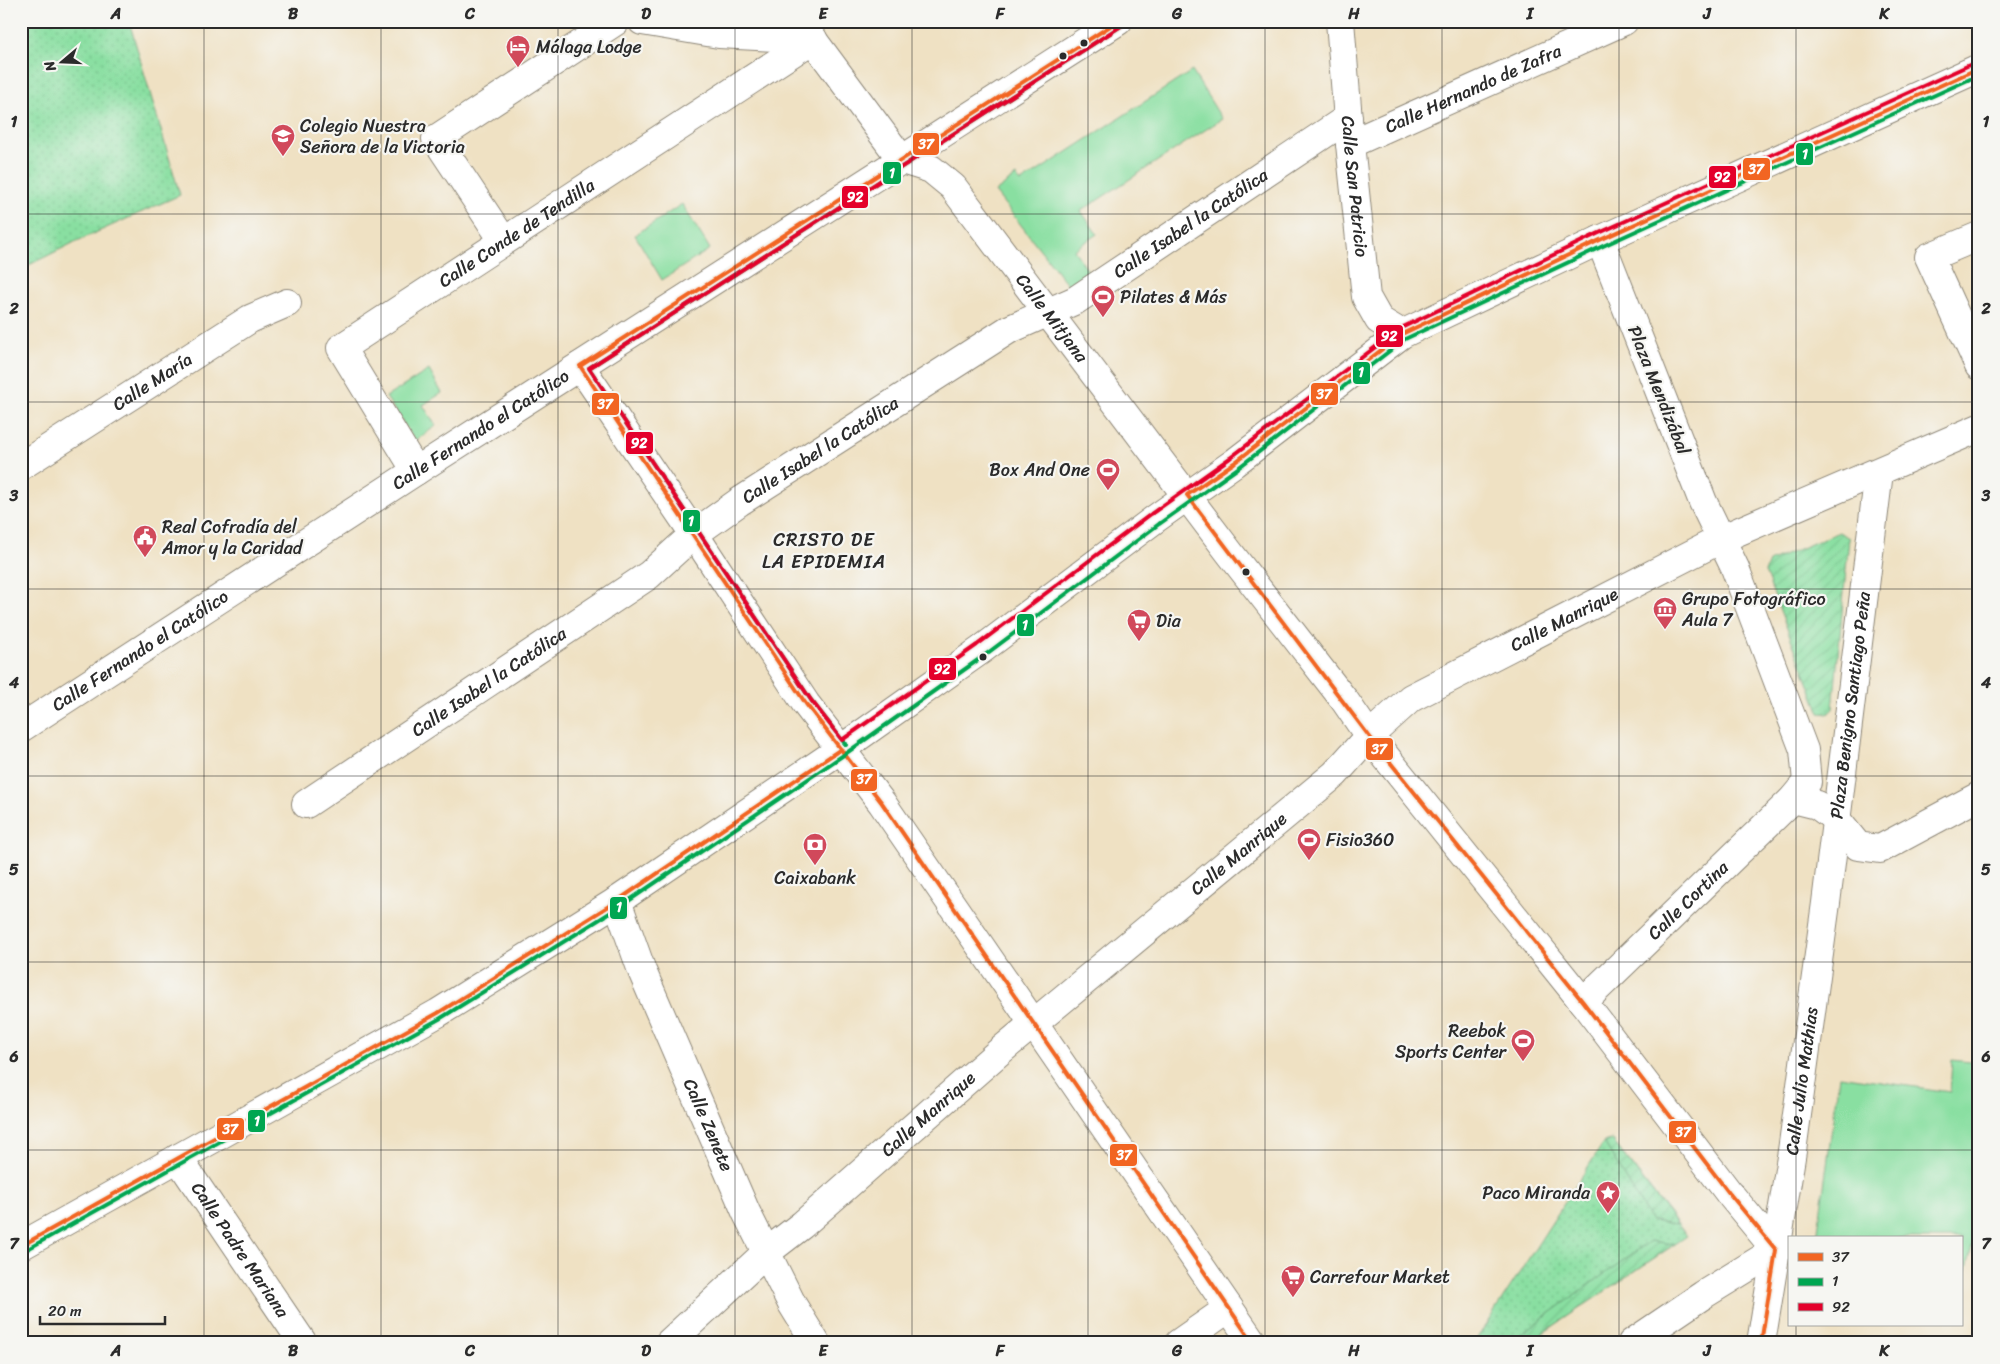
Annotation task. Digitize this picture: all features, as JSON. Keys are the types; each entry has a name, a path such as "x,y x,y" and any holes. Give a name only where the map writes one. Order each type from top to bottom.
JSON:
{"street":[{"path":"503,240 436,139 616,21"},
{"path":"642,21 719,34 806,30 902,160"},
{"name":"Calle Fernando el Católico","path":"21,728 416,471 1118,21"},
{"name":"Calle San Patricio","path":"1340,21 1366,297 1379,320 1402,334"},
{"name":"Calle Hernando de Zafra","path":"1349,131 1624,21"},
{"name":"Calle Conde de Tendilla","path":"416,471 341,348 503,240 806,30"},
{"path":"21,1246 438,1013 617,901 841,749 981,650 1187,495 1234,463 1402,334 1600,240 1979,68"},
{"name":"Calle Isabel la Católica","path":"306,804 649,574 694,534 739,502 1008,330 1076,300 1349,131"},
{"name":"Calle Mitjana","path":"902,160 932,169 953,187 1369,736 1583,1002 1776,1250"},
{"path":"1979,236 1929,258 1979,366"},
{"name":"Plaza Mendizábal","path":"1600,240 1703,502 1721,539"},
{"name":"Calle María","path":"21,466 250,319 287,304"},
{"path":"580,366 806,704 882,803 1253,1343"},
{"name":"Calle Manrique","path":"669,1343 767,1252 802,1225 998,1052 1334,774 1369,736 1411,698 1721,539 1979,428"},
{"name":"Plaza Benigno Santiago Peña","path":"1836,820 1879,472"},
{"name":"Plaza Benigno Santiago Peña","path":"1721,539 1735,568 1804,750 1807,782 1793,799 1817,805 1836,820"},
{"path":"1836,820 1858,846 1880,849 1979,796"},
{"name":"Calle Cortina","path":"1583,1002 1793,799"},
{"name":"Calle Julio Mathias","path":"1761,1343 1826,903 1836,820"},
{"name":"Calle Zenete","path":"617,901 642,971 746,1212 792,1304 816,1343"},
{"name":"Calle Padre Mariana","path":"178,1158 304,1343"},
{"path":"1632,1343 1703,1295 1776,1250"},
{"path":"1179,1343 1229,1308"}],"green space":[{"path":"21,21 129,21 180,195 75,242 21,269"},
{"path":"1192,71 1222,119 1081,211 1097,234 1074,250 1088,271 1068,285 995,192 1016,176 1021,182"},
{"path":"682,204 710,249 662,280 635,235"},
{"path":"429,370 442,393 423,405 436,426 415,441 386,397"},
{"path":"1839,532 1849,538 1833,709 1828,714 1820,713 1765,572 1769,562"},
{"path":"1952,1060 1979,1063 1979,1216 1962,1290 1962,1236 1817,1236 1839,1076 1950,1092"},
{"name":"Paco Miranda","path":"1612,1140 1687,1236 1528,1343 1474,1343 1604,1142"},
{"path":"1612,1140 1677,1224 1651,1221 1604,1142"},
{"path":"1650,1241 1675,1244 1528,1343 1509,1343"}],"transit line":[{"name":"37","path":"1118,21 580,366 806,704 882,803 1253,1343"},
{"name":"1","path":"846,745 811,700 589,368 1121,26"},
{"name":"92","path":"1121,26 589,368 811,700 842,740 977,645 1151,514 1230,458 1399,329 1597,234 1976,62"},
{"name":"37","path":"1761,1343 1776,1250 1729,1193 1583,1002 1369,736 1187,495 1234,463 1402,334 1600,240 1979,68"},
{"name":"1","path":"24,1251 441,1018 621,906 845,754 985,655 1159,524 1238,468 1405,339 1603,246 1979,75"},
{"name":"37","path":"21,1246 438,1013 617,901 841,749"}],"place":[{"name":"Málaga Lodge","path":"518,68"},
{"name":"Colegio Nuestra Señora de la Victoria","path":"283,157"},
{"name":"Pilates & Más","path":"1103,318"},
{"name":"Box And One","path":"1108,491"},
{"name":"Real Cofradía del Amor y la Caridad","path":"145,558"},
{"name":"Grupo Fotográfico Aula 7","path":"1665,630"},
{"name":"Dia","path":"1139,642"},
{"name":"Fisio360","path":"1309,861"},
{"name":"Caixabank","path":"815,866"},
{"name":"Reebok Sports Center","path":"1523,1062"},
{"name":"Paco Miranda","path":"1608,1214"},
{"name":"Carrefour Market","path":"1293,1298"}],"district":[{"name":"CRISTO DE LA EPIDEMIA","path":"824,550"}]}
